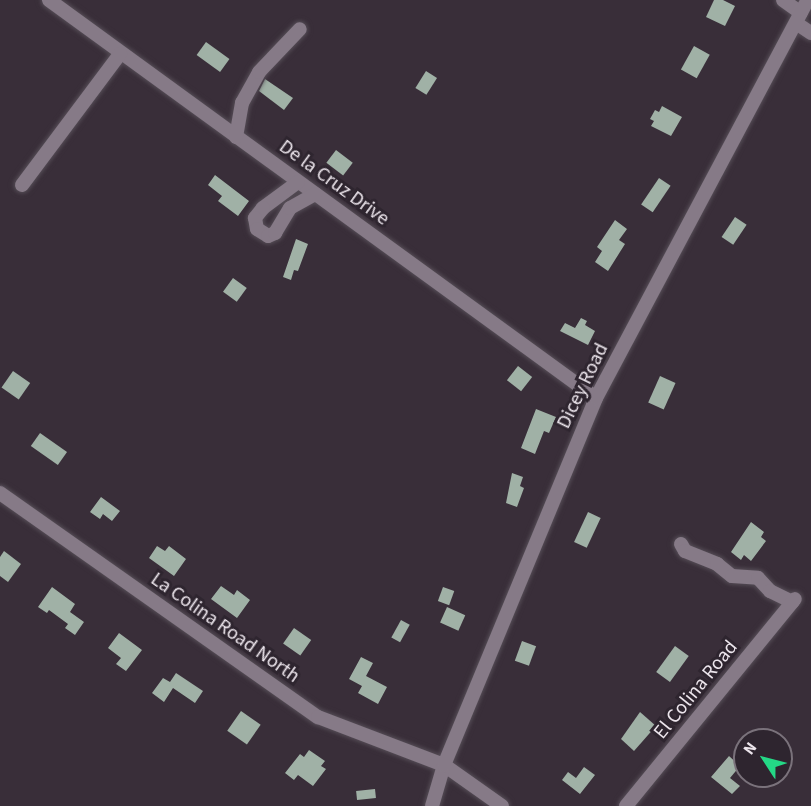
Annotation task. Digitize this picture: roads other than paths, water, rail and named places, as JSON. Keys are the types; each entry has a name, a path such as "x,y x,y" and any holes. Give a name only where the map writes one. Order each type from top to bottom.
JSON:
{"street":[{"name":"De la Cruz Drive","path":"49,0 120,54 596,398"},
{"path":"783,0 811,33"},
{"name":"Dicey Road","path":"432,806 444,765 596,398 808,0"},
{"path":"237,137 242,103 259,72 300,29"},
{"path":"22,185 120,54"},
{"path":"298,182 263,208 255,218 257,229 268,236 275,233 290,208 315,194"},
{"name":"La Colina Road North","path":"0,493 318,717 444,765"},
{"name":"El Colina Road","path":"626,806 794,600 770,591 758,578 732,576 717,564 685,551 681,544"},
{"path":"444,765 502,806"}]}
